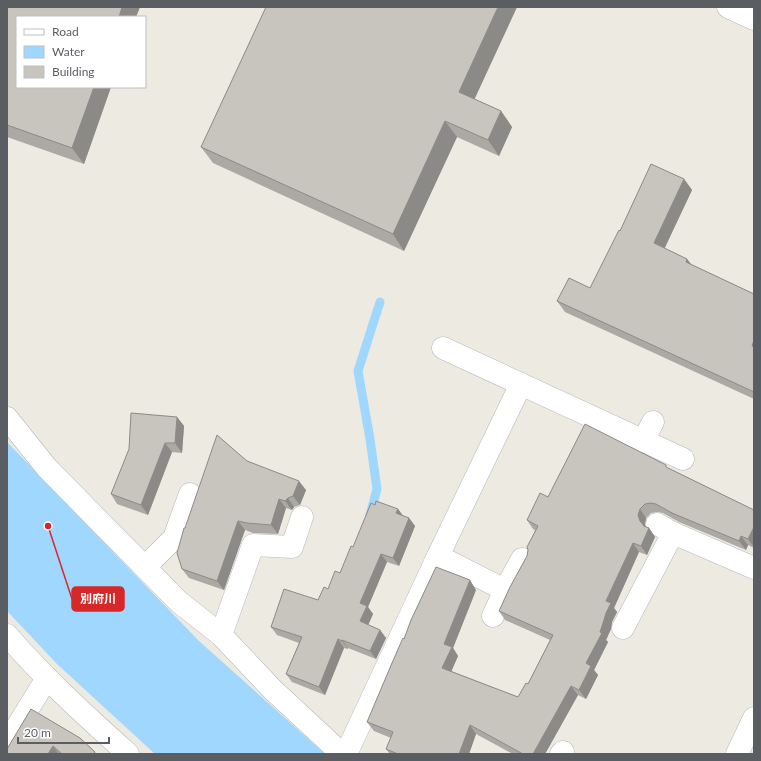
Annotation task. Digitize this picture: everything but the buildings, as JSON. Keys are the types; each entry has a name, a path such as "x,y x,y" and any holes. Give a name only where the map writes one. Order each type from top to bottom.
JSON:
{"street":[{"path":"728,7 754,19"},
{"path":"443,348 521,384 648,432 683,459"},
{"path":"346,754 438,556 521,384"},
{"path":"7,418 47,468 145,568 179,602 221,635 272,690 342,754"},
{"path":"145,568 174,538 190,494"},
{"path":"221,635 253,544 292,547 302,517"},
{"path":"623,628 665,529 754,568"},
{"path":"438,556 505,590"},
{"path":"493,616 505,590 522,560"},
{"path":"7,635 47,678 100,730 128,754"},
{"path":"7,743 47,678"},
{"path":"745,744 754,718"}],"water":[{"path":"7,442 199,641 325,754 155,754 57,664 7,611"}],"waterway":[{"path":"370,515 377,489 358,371 380,302"}],"place":[{"name":"別府川","path":"48,526"}]}
